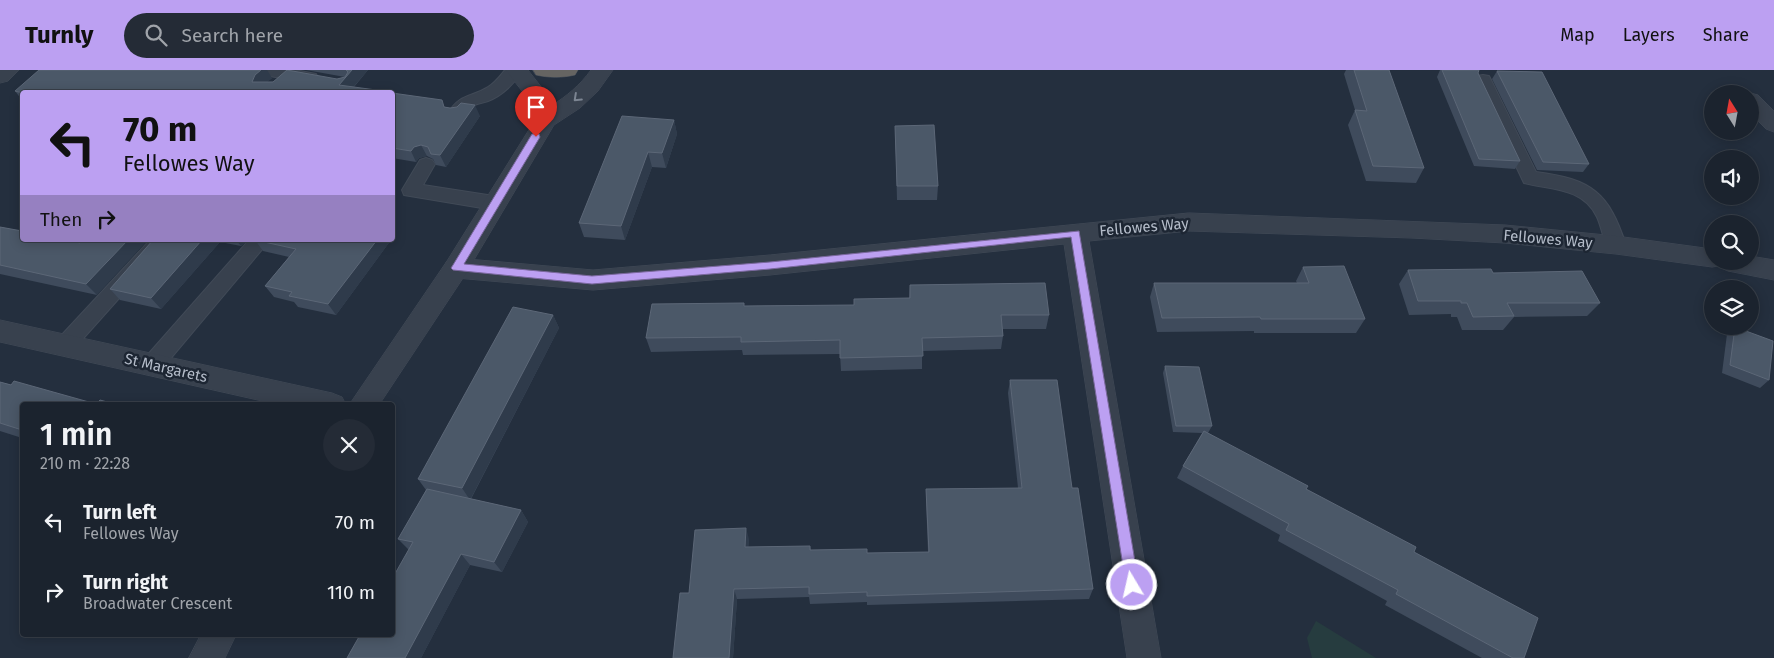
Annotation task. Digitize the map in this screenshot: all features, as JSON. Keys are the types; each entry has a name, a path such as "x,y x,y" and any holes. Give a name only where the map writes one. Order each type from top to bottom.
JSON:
{"highway":[{"path":"544,70 567,70"}],"street":[{"path":"0,76 8,70"},
{"path":"516,70 535,92 546,120"},
{"path":"365,402 456,268 546,120 572,103 590,86 602,70"},
{"path":"1759,109 1774,124"},
{"name":"Fellowes Way","path":"456,268 592,280 770,266 1189,222 1240,222 1422,229 1616,245 1704,257"},
{"path":"1075,233 1144,658"},
{"path":"1759,267 1774,270"},
{"name":"St Margarets","path":"0,331 318,402"},
{"path":"206,658 219,637"}],"lane":[{"path":"264,70 325,81"},
{"path":"457,113 466,102 483,97 496,90 516,70"},
{"path":"276,86 289,74"},
{"path":"1483,80 1530,178 1559,181 1579,188 1593,198 1603,210 1616,245"},
{"path":"426,164 411,190 494,203"},
{"path":"65,345 159,242"},
{"path":"152,365 258,242"}],"green space":[{"path":"1316,621 1376,658 1312,658 1307,638"}],"building":[{"path":"39,70 261,70 255,75 252,82 273,82 287,70 337,79 345,77 348,72 346,70 352,70 339,85 376,90 20,90 20,92 15,91"},
{"path":"1354,70 1389,70 1424,168 1373,166 1355,110 1367,111"},
{"path":"1442,70 1479,70 1478,73 1520,161 1479,159"},
{"path":"1497,71 1542,72 1589,164 1543,162"},
{"path":"395,93 442,100 444,107 450,108 457,107 461,103 475,105 440,155 431,154 428,147 421,145 414,147 411,151 395,148"},
{"path":"622,116 674,120 662,153 648,152 621,226 579,223"},
{"path":"934,125 938,186 897,186 895,126"},
{"path":"0,227 20,231 20,242 126,242 86,284 0,265"},
{"path":"151,242 200,242 151,298 110,289"},
{"path":"264,242 375,242 328,304 289,296 292,292 265,286 296,249"},
{"path":"1344,266 1365,319 1162,318 1154,283 1309,283 1303,267"},
{"path":"1491,269 1493,273 1582,271 1600,303 1507,303 1514,316 1473,317 1467,303 1461,303 1461,301 1418,301 1408,270"},
{"path":"1045,283 1049,315 1001,315 1003,336 922,338 923,356 840,358 840,340 741,342 741,337 646,338 652,304 744,303 744,306 854,305 854,299 910,298 910,285"},
{"path":"513,307 553,315 462,488 418,479"},
{"path":"1734,335 1757,335 1773,341 1769,380 1730,365"},
{"path":"1165,366 1199,367 1212,426 1176,426"},
{"path":"1010,380 1057,380 1072,488 1078,488 1093,589 867,596 867,592 809,594 809,587 734,589 729,658 673,658 680,593 689,593 695,530 746,528 745,547 810,546 810,550 867,549 867,553 929,552 926,489 1022,488"},
{"path":"14,381 89,402 20,402 20,429 0,423 0,382 11,385"},
{"path":"1204,431 1308,486 1306,489 1416,547 1414,552 1538,618 1524,658 1513,658 1396,594 1398,590 1286,530 1289,524 1183,466"},
{"path":"427,489 521,510 494,562 461,554 405,658 347,658 359,637 395,637 395,574 413,542 398,539"}],"route":[{"path":"536,137 456,268 592,280 770,266 1075,233 1132,585"}]}
